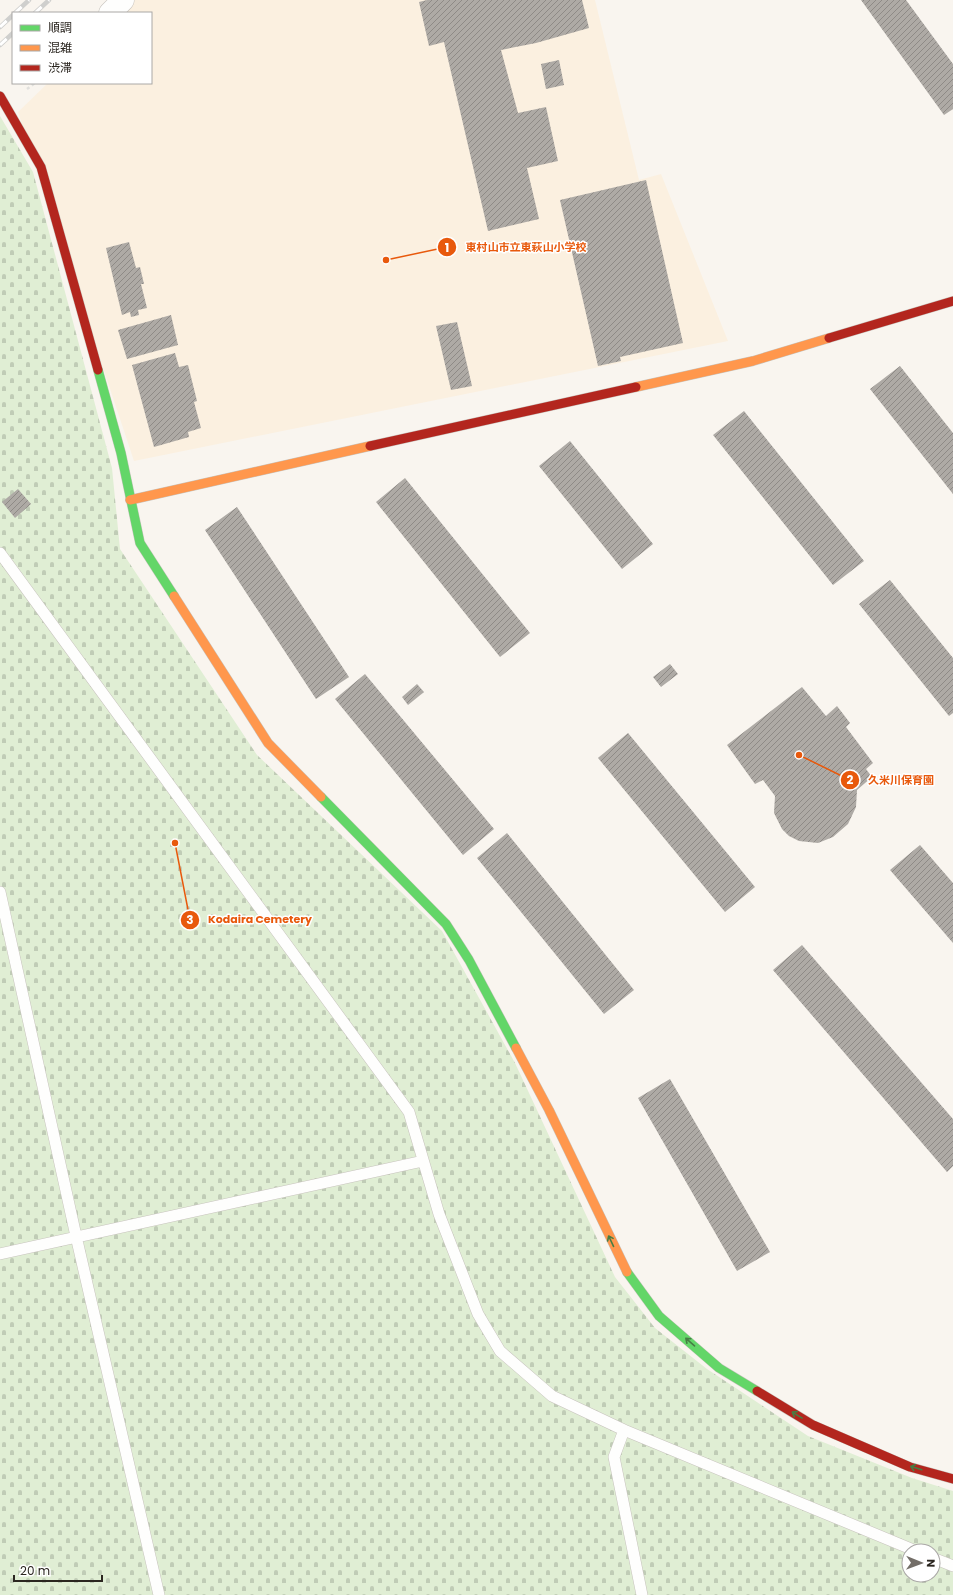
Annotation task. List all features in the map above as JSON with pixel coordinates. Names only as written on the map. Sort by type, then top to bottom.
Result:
[{"type":"street","points":[[111,12],[123,0]]},
{"type":"street","points":[[0,96],[40,168],[121,453],[140,543],[268,743],[446,924],[470,960],[549,1110],[624,1268],[659,1316],[719,1368],[813,1425],[910,1467],[953,1480]]},
{"type":"street","points":[[130,500],[753,361],[953,302]]},
{"type":"lane","points":[[0,553],[409,1112],[439,1214],[476,1307],[500,1351],[552,1396],[624,1430],[901,1545]]},
{"type":"lane","points":[[0,892],[76,1236],[159,1595]]},
{"type":"lane","points":[[0,1254],[423,1160]]},
{"type":"lane","points":[[624,1430],[614,1457],[642,1595]]},
{"type":"lane","points":[[941,1561],[953,1566]]},
{"type":"shaded area","points":[[135,0],[595,0],[639,180],[661,174],[728,341],[134,461],[18,112],[47,84],[152,84],[152,12],[123,12]]},
{"type":"green space","points":[[0,116],[33,172],[112,468],[120,549],[257,755],[442,931],[515,1063],[615,1277],[655,1328],[707,1369],[808,1436],[912,1478],[953,1491],[953,1595],[0,1595]]},
{"type":"building","points":[[427,0],[582,0],[589,28],[536,43],[501,50],[518,113],[546,107],[558,161],[527,168],[539,219],[488,231],[444,42],[429,46],[419,2]]},
{"type":"building","points":[[861,0],[906,0],[953,64],[953,109],[944,115]]},
{"type":"building","points":[[559,60],[564,85],[546,89],[541,64]]},
{"type":"building","points":[[646,180],[683,343],[620,357],[621,361],[598,366],[560,200]]},
{"type":"building","points":[[129,242],[136,268],[140,267],[144,284],[141,284],[147,308],[138,310],[139,315],[131,317],[130,312],[122,315],[106,248]]},
{"type":"building","points":[[171,315],[178,345],[127,359],[118,330]]},
{"type":"building","points":[[457,322],[472,386],[451,390],[436,326]]},
{"type":"building","points":[[175,353],[179,367],[188,365],[197,401],[194,402],[201,428],[188,432],[189,437],[154,447],[132,365]]},
{"type":"building","points":[[900,366],[953,433],[953,494],[870,389]]},
{"type":"building","points":[[744,411],[864,561],[833,585],[713,435]]},
{"type":"building","points":[[570,441],[653,544],[622,569],[539,466]]},
{"type":"building","points":[[405,478],[530,633],[500,657],[376,502]]},
{"type":"building","points":[[18,489],[31,504],[15,518],[2,502]]},
{"type":"building","points":[[237,507],[349,677],[316,699],[205,530]]},
{"type":"building","points":[[890,580],[953,658],[953,713],[949,716],[859,604]]},
{"type":"building","points":[[670,664],[678,674],[661,687],[653,677]]},
{"type":"building","points":[[365,674],[494,829],[463,855],[335,699]]},
{"type":"building","points":[[417,684],[424,692],[408,705],[402,697]]},
{"type":"building","points":[[802,687],[826,716],[837,706],[850,723],[846,727],[873,763],[866,769],[872,777],[857,790],[856,807],[848,824],[833,837],[818,843],[799,841],[789,836],[782,829],[774,813],[775,796],[763,780],[755,784],[727,745]]},
{"type":"building","points":[[628,733],[755,887],[725,912],[598,758]]},
{"type":"building","points":[[507,833],[634,990],[604,1014],[477,858]]},
{"type":"building","points":[[920,845],[953,883],[953,943],[890,870]]},
{"type":"building","points":[[802,945],[953,1119],[953,1166],[947,1172],[773,970]]},
{"type":"building","points":[[670,1079],[770,1252],[737,1271],[638,1098]]},
{"type":"railway","points":[[16,12],[29,0]]},
{"type":"railway","points":[[36,12],[49,0]]},
{"type":"railway","points":[[0,27],[12,16]]},
{"type":"railway","points":[[0,45],[12,34]]},
{"type":"traffic: fast","points":[[98,370],[121,453],[140,543],[174,596]]},
{"type":"traffic: fast","points":[[321,797],[446,924],[469,960],[516,1048]]},
{"type":"traffic: fast","points":[[627,1272],[659,1316],[719,1368],[757,1391]]},
{"type":"traffic: slow","points":[[636,387],[753,361],[829,338]]},
{"type":"traffic: slow","points":[[130,500],[370,446]]},
{"type":"traffic: slow","points":[[174,596],[268,743],[321,797]]},
{"type":"traffic: slow","points":[[516,1048],[549,1110],[627,1272]]},
{"type":"traffic: jam","points":[[0,96],[41,167],[98,370]]},
{"type":"traffic: jam","points":[[829,338],[953,301]]},
{"type":"traffic: jam","points":[[370,446],[636,387]]},
{"type":"traffic: jam","points":[[757,1391],[813,1425],[910,1467],[953,1479]]},
{"type":"place","name":"東村山市立東萩山小学校","points":[[386,260]]},
{"type":"place","name":"久米川保育園","points":[[799,755]]},
{"type":"place","name":"Kodaira Cemetery","points":[[175,843]]}]
